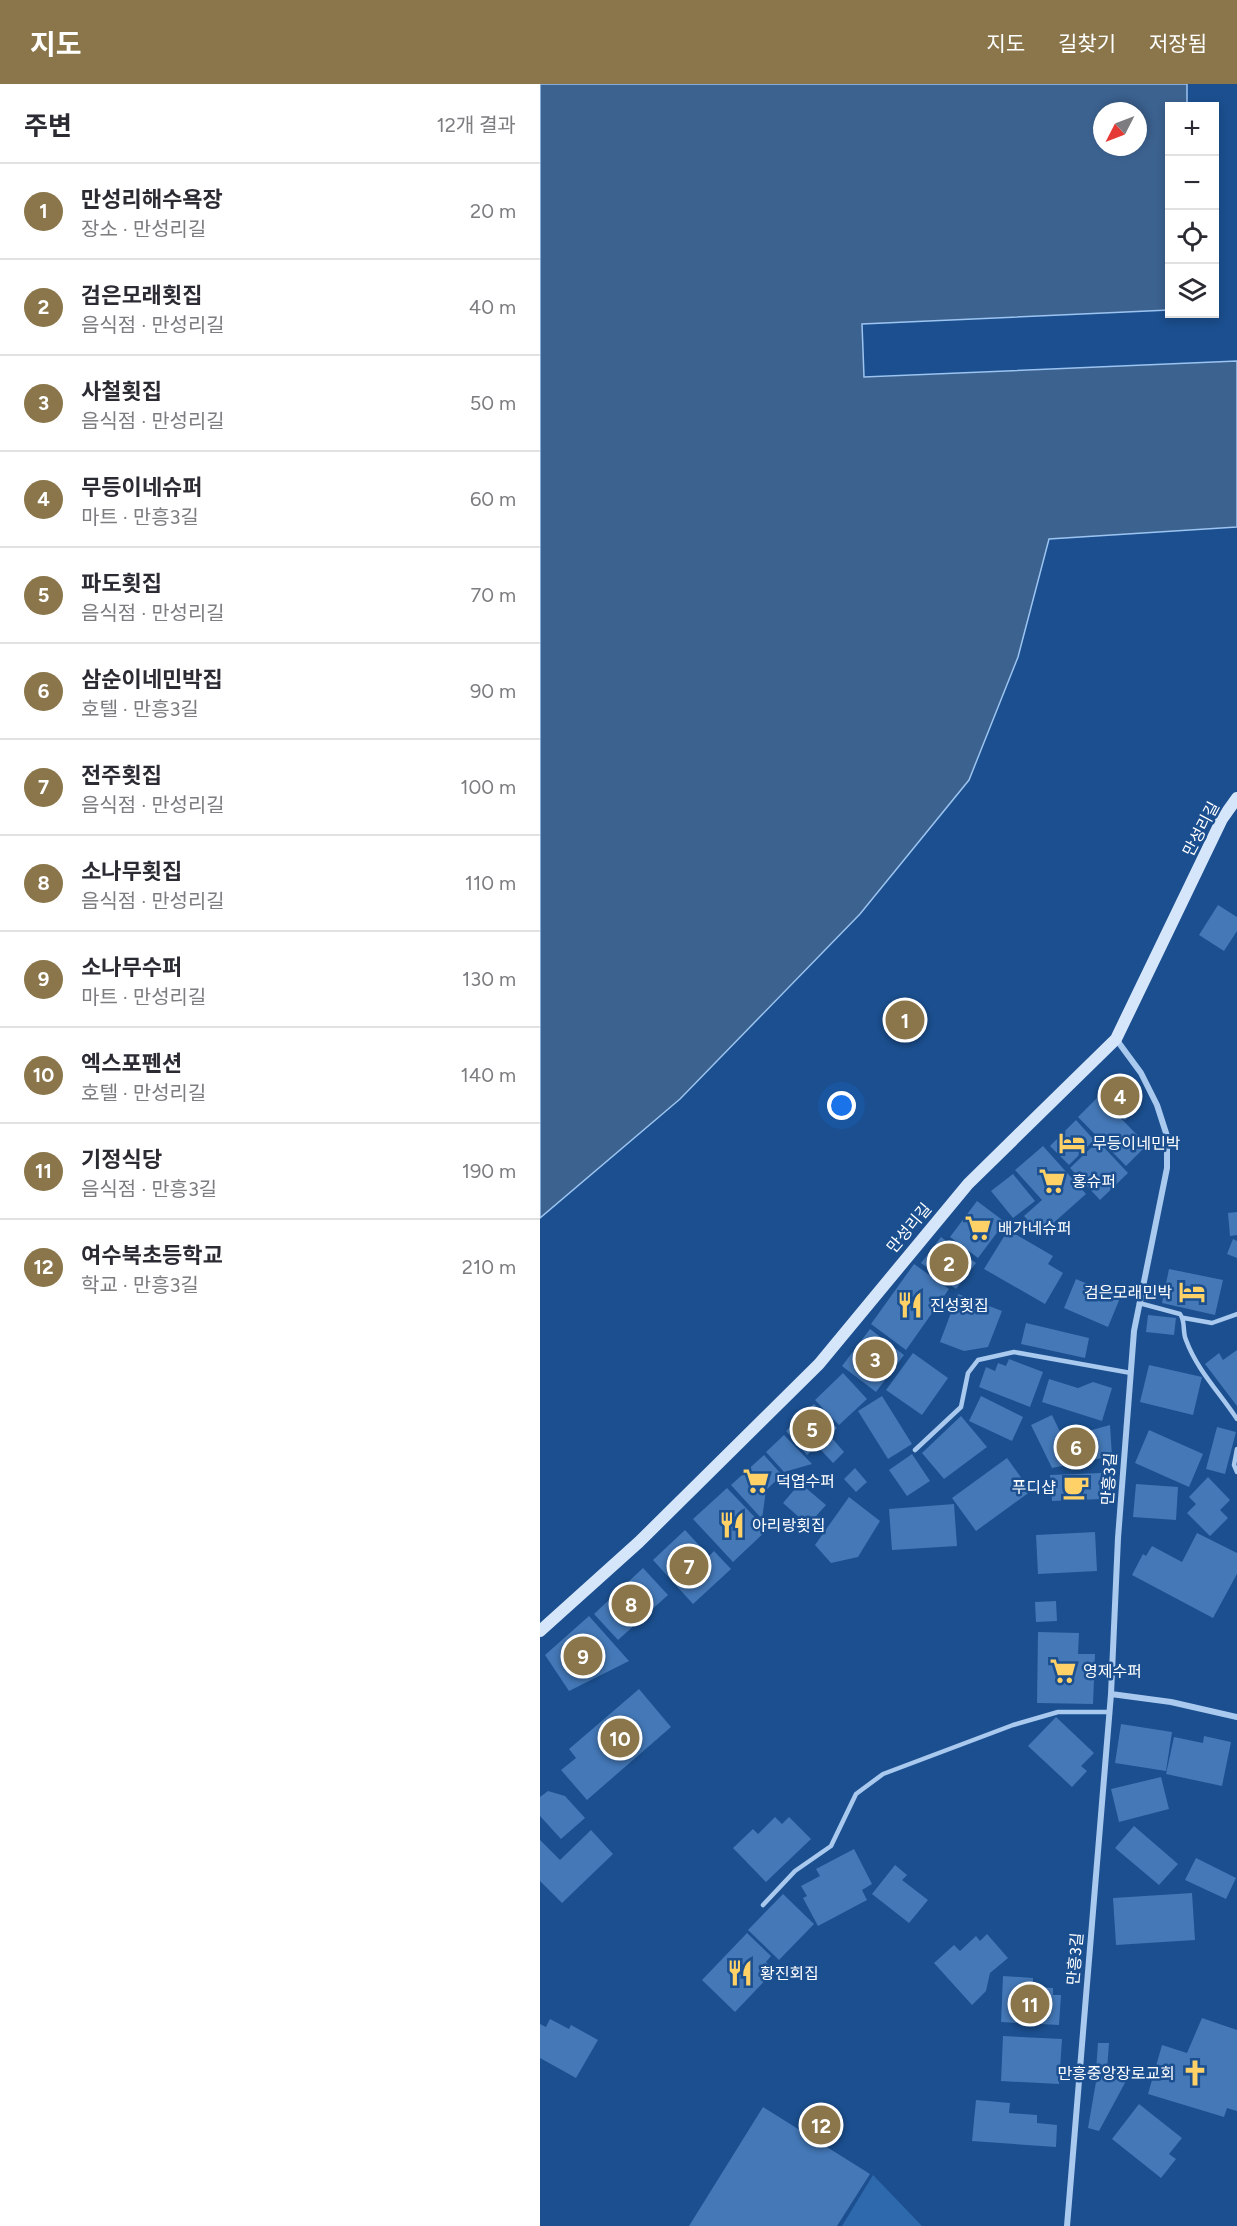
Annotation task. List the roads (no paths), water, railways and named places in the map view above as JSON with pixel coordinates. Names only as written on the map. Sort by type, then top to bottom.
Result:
[{"type":"street","name":"만성리길","points":[[540,1630],[639,1542],[819,1364],[968,1184],[1116,1039],[1222,819],[1237,798]]},
{"type":"street","name":"만흥3길","points":[[1067,2226],[1111,1694],[1118,1538],[1131,1373],[1139,1303],[1167,1168],[1167,1136],[1157,1105],[1141,1073],[1116,1039]]},
{"type":"street","points":[[1111,1694],[1171,1702],[1237,1717]]},
{"type":"lane","points":[[1139,1303],[1180,1314],[1184,1318],[1212,1323],[1237,1314]]},
{"type":"lane","points":[[1184,1318],[1185,1339],[1205,1376],[1237,1419]]},
{"type":"lane","points":[[915,1450],[961,1407],[968,1373],[978,1360],[1014,1352],[1131,1373]]},
{"type":"lane","points":[[1237,1449],[1234,1465],[1237,1472]]},
{"type":"lane","points":[[763,1905],[795,1871],[831,1846],[856,1794],[883,1774],[1013,1725],[1058,1712],[1109,1712]]},
{"type":"place","name":"만성리해수욕장","points":[[905,1020]]},
{"type":"place","name":"무등이네슈퍼","points":[[1120,1096]]},
{"type":"place","name":"무등이네민박","points":[[1072,1143]]},
{"type":"place","name":"홍슈퍼","points":[[1052,1181]]},
{"type":"place","name":"배가네슈퍼","points":[[978,1228]]},
{"type":"place","name":"검은모래횟집","points":[[949,1263]]},
{"type":"place","name":"검은모래민박","points":[[1192,1292]]},
{"type":"place","name":"진성횟집","points":[[910,1305]]},
{"type":"place","name":"사철횟집","points":[[875,1359]]},
{"type":"place","name":"파도횟집","points":[[812,1429]]},
{"type":"place","name":"삼순이네민박집","points":[[1076,1447]]},
{"type":"place","name":"덕엽수퍼","points":[[756,1481]]},
{"type":"place","name":"푸디샵","points":[[1076,1487]]},
{"type":"place","name":"아리랑횟집","points":[[732,1525]]},
{"type":"place","name":"전주횟집","points":[[689,1566]]},
{"type":"place","name":"소나무횟집","points":[[631,1604]]},
{"type":"place","name":"소나무수퍼","points":[[583,1656]]},
{"type":"place","name":"영제수퍼","points":[[1063,1671]]},
{"type":"place","name":"엑스포펜션","points":[[620,1738]]},
{"type":"place","name":"황진회집","points":[[740,1973]]},
{"type":"place","name":"기정식당","points":[[1030,2004]]},
{"type":"place","name":"만흥중앙장로교회","points":[[1195,2073]]},
{"type":"place","name":"여수북초등학교","points":[[821,2125]]}]
